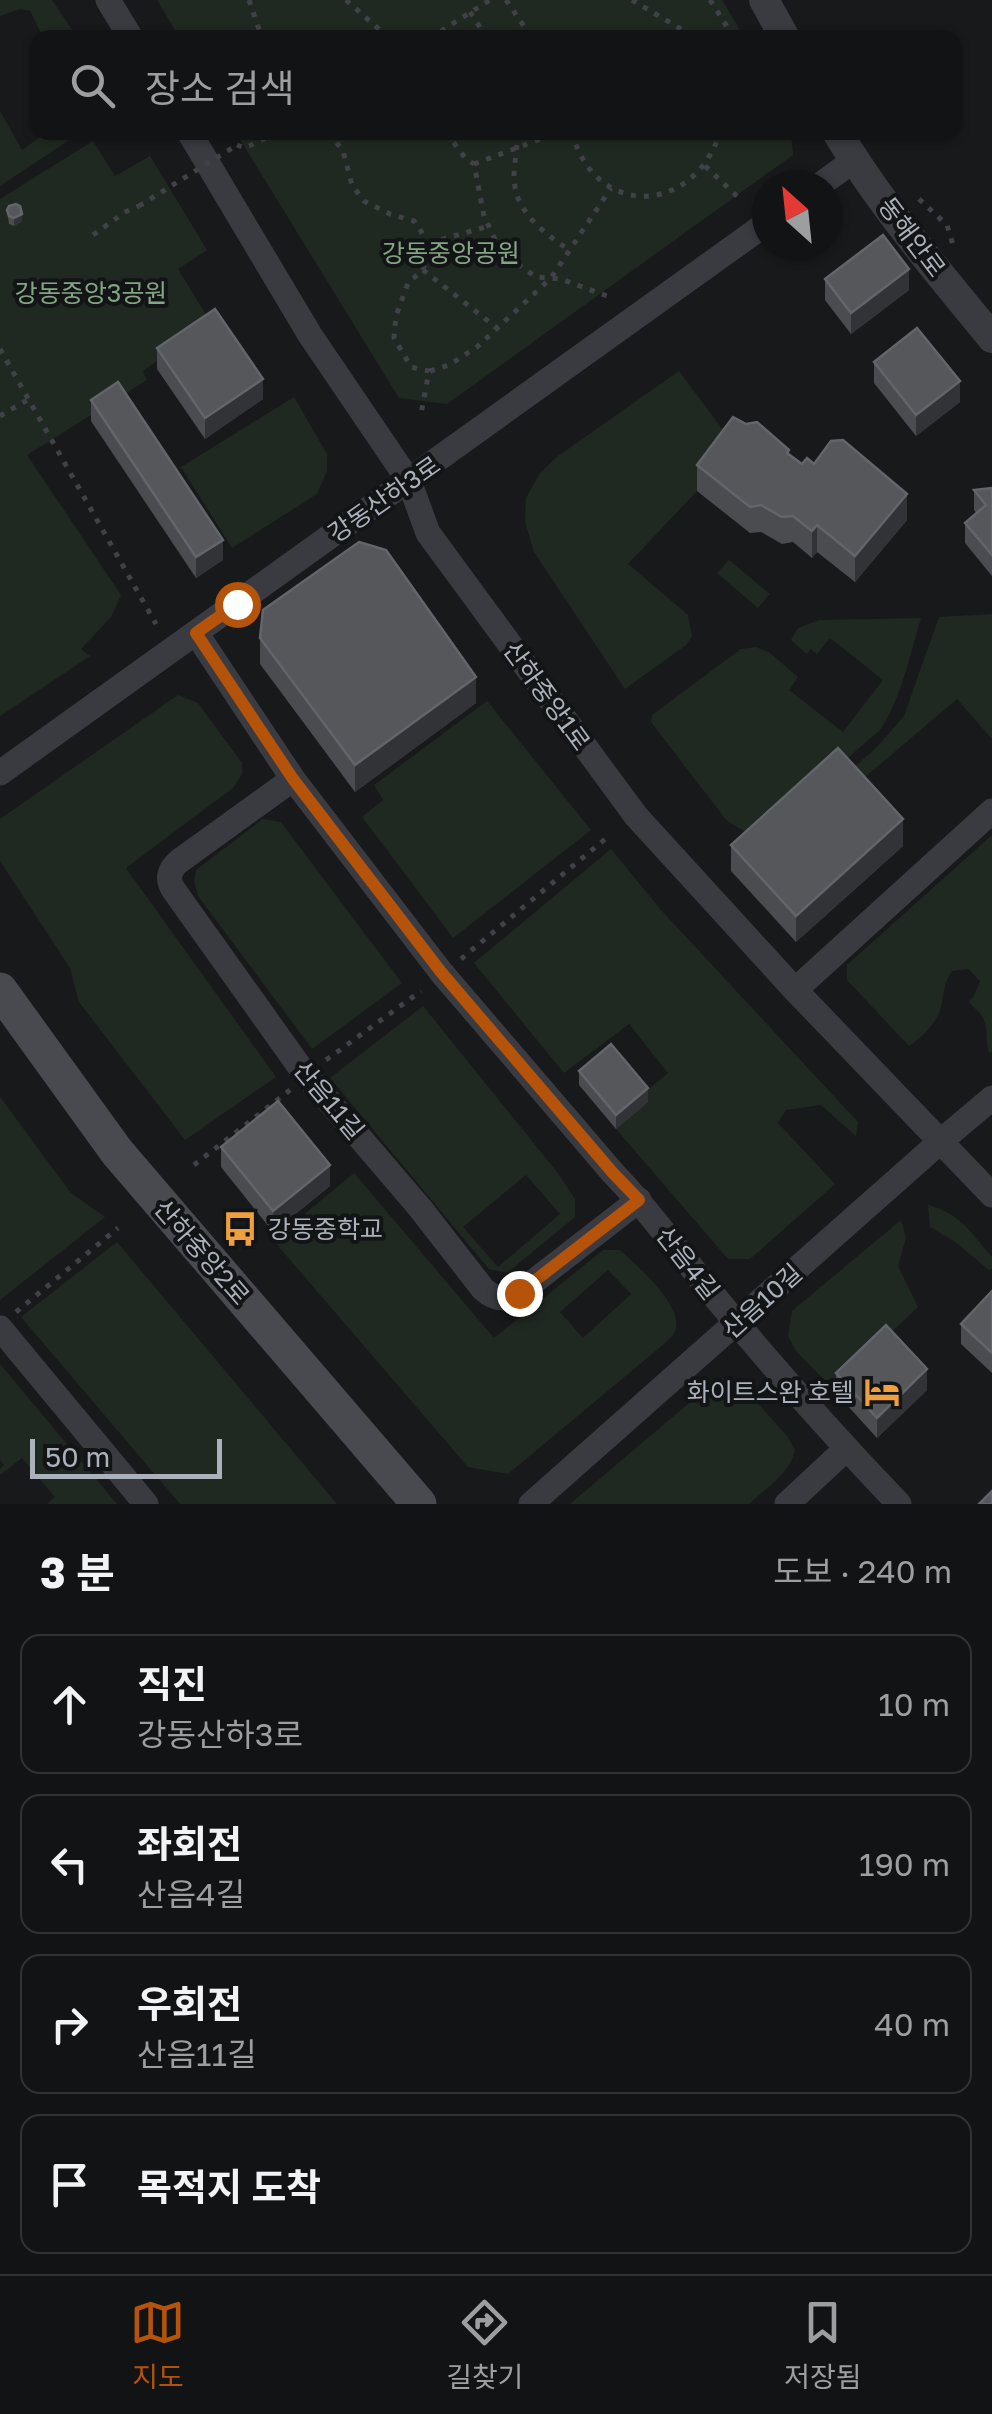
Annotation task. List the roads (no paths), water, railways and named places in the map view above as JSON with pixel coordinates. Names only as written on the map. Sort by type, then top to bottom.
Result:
[{"type":"main road","name":"산하중앙2로","points":[[0,990],[117,1152],[419,1504]]},
{"type":"street","points":[[108,0],[126,30]]},
{"type":"street","points":[[764,0],[781,30]]},
{"type":"street","name":"산하중앙1로","points":[[194,140],[310,335],[409,481],[428,532],[636,816],[795,990],[992,1195]]},
{"type":"street","name":"동해안로","points":[[842,140],[992,338]]},
{"type":"street","points":[[840,170],[854,160]]},
{"type":"street","name":"강동산하3로","points":[[0,773],[752,234]]},
{"type":"street","name":"산음4길","points":[[196,633],[293,779],[441,972],[639,1200],[737,1323],[899,1504]]},
{"type":"street","name":"산음11길","points":[[293,779],[178,862],[169,878],[172,889],[302,1070],[420,1208],[483,1289],[496,1298],[519,1293],[639,1200]]},
{"type":"street","points":[[795,990],[992,811]]},
{"type":"street","name":"산음10길","points":[[531,1504],[992,1098]]},
{"type":"street","points":[[5,1322],[146,1504]]},
{"type":"street","points":[[787,1504],[846,1449]]},
{"type":"place","name":"강동중학교","points":[[240,1229]]},
{"type":"place","name":"화이트스완 호텔","points":[[882,1392]]},
{"type":"park label","name":"강동중앙공원","points":[[451,253]]},
{"type":"park label","name":"강동중앙3공원","points":[[91,293]]}]
